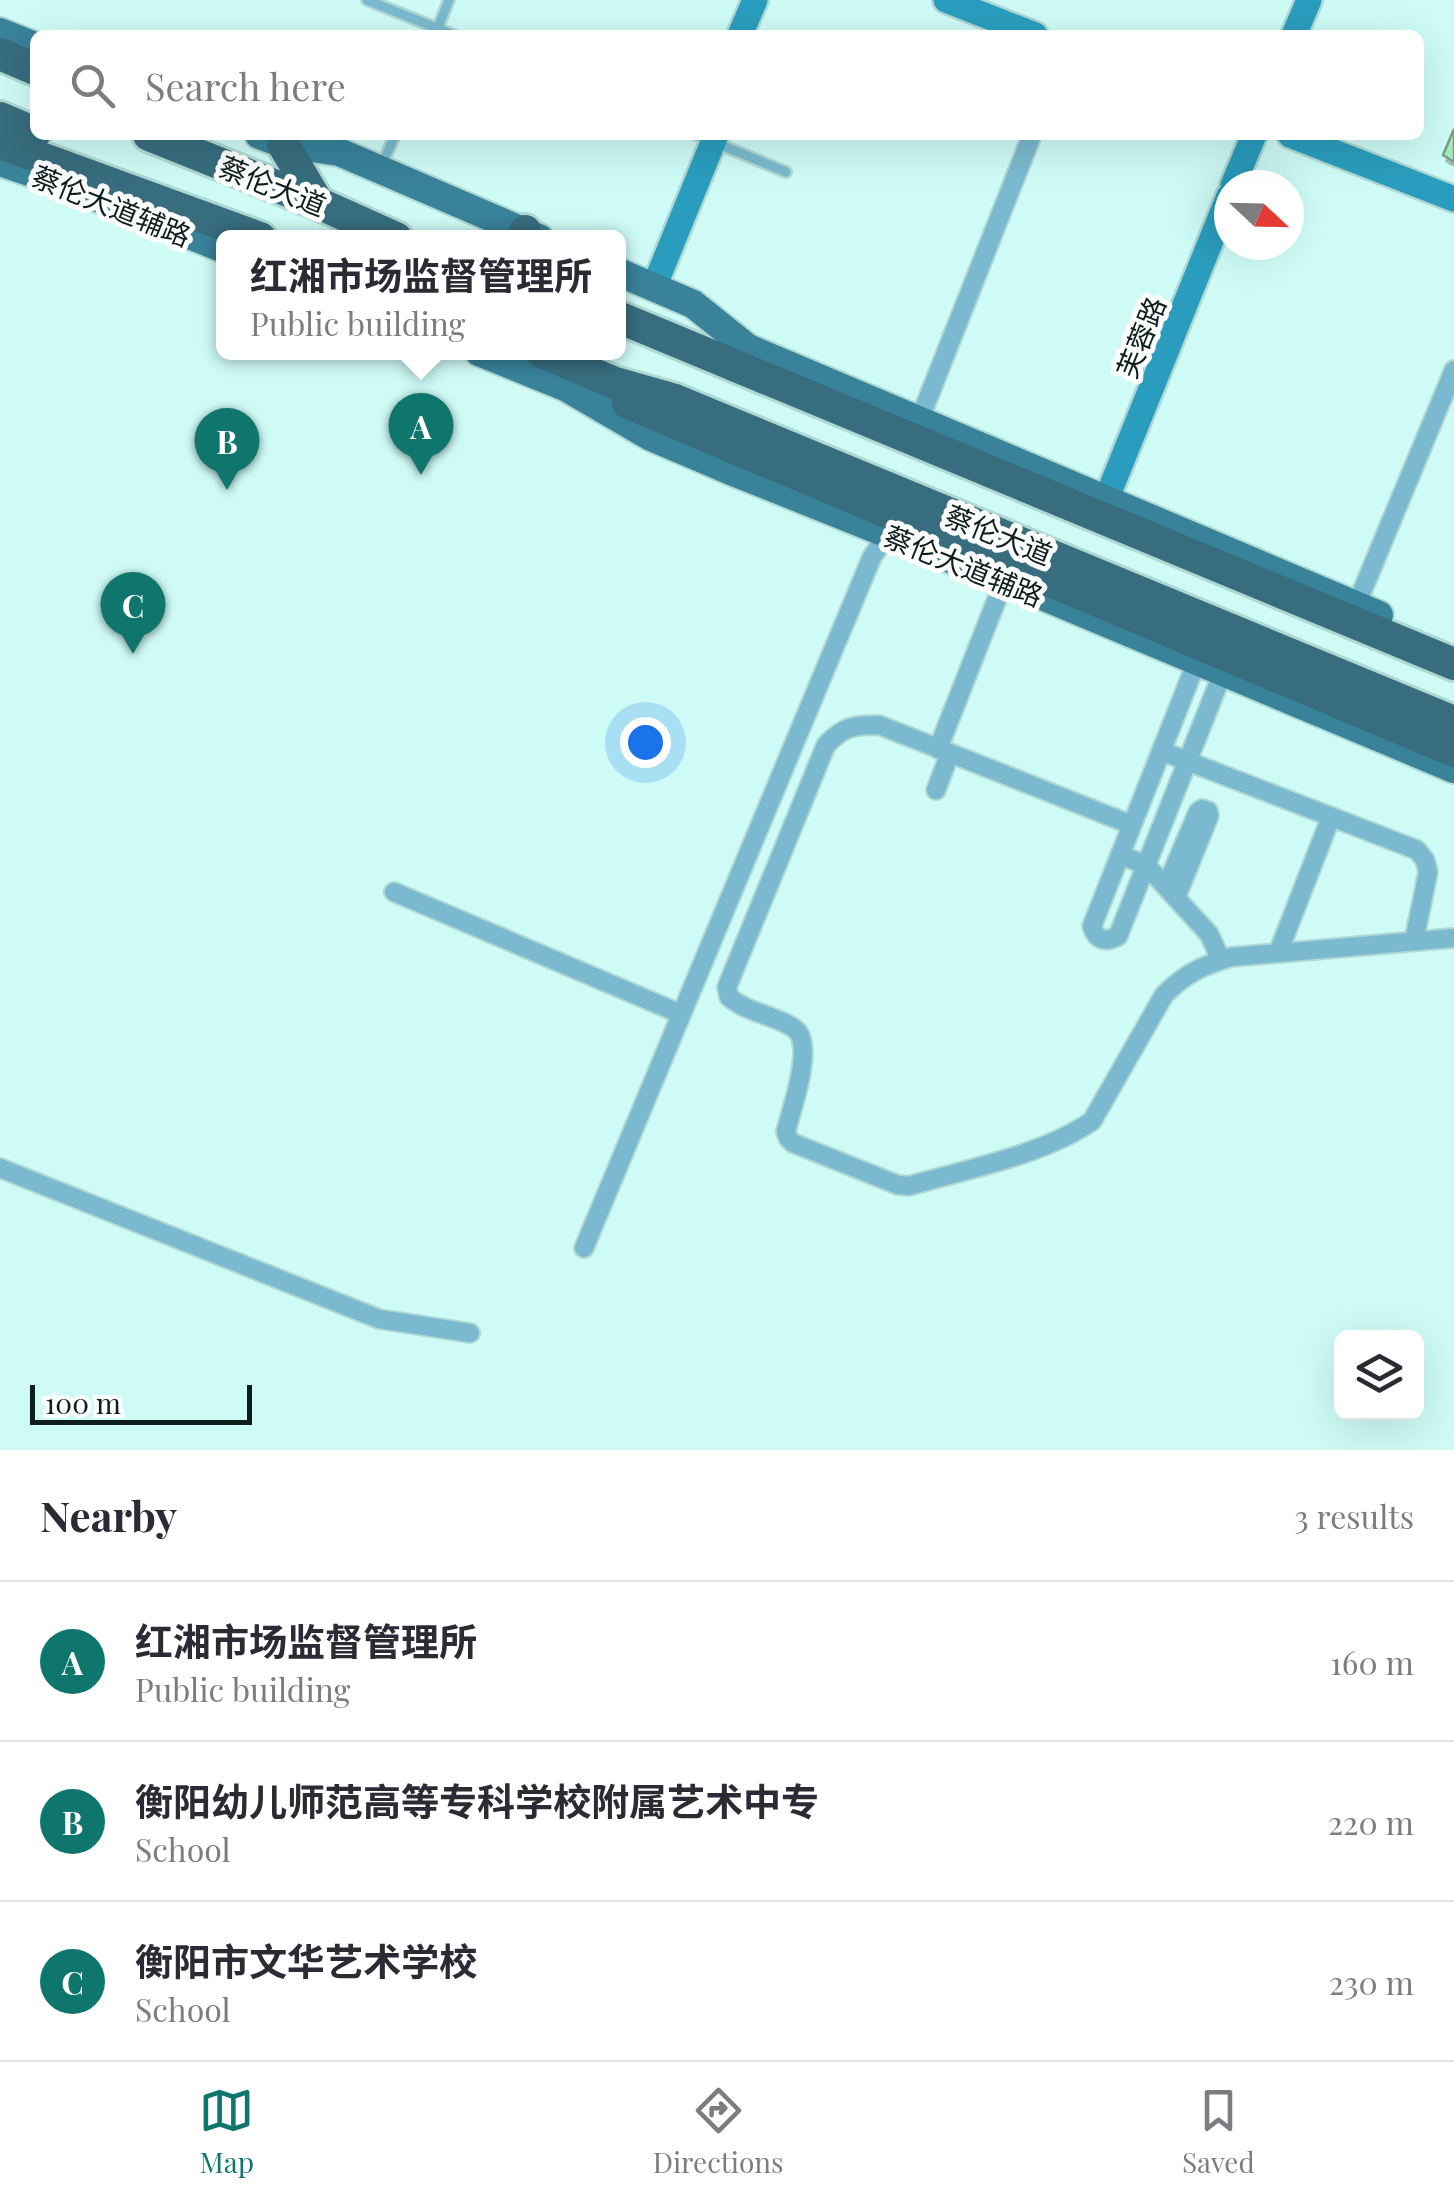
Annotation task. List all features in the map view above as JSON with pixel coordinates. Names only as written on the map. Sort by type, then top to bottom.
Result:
[{"type":"highway","points":[[0,54],[30,67]]},
{"type":"highway","points":[[0,75],[30,87]]},
{"type":"highway","name":"蔡伦大道","points":[[0,118],[30,131]]},
{"type":"highway","name":"蔡伦大道","points":[[52,140],[198,202],[249,230]]},
{"type":"highway","name":"蔡伦大道","points":[[161,140],[378,230]]},
{"type":"highway","points":[[196,140],[318,203]]},
{"type":"highway","points":[[271,140],[318,203]]},
{"type":"highway","points":[[0,143],[242,230]]},
{"type":"highway","points":[[633,285],[628,302],[748,348]]},
{"type":"highway","points":[[626,320],[832,395],[1353,614],[1454,664]]},
{"type":"highway","name":"蔡伦大道","points":[[626,341],[1454,684]]},
{"type":"highway","name":"蔡伦大道","points":[[556,360],[622,394],[675,400],[1454,722]]},
{"type":"highway","points":[[564,387],[622,394],[736,462],[1222,667],[1279,677],[1454,751]]},
{"type":"highway","points":[[622,394],[649,436]]},
{"type":"main road","points":[[0,32],[30,44]]},
{"type":"main road","points":[[271,140],[340,152],[518,230]]},
{"type":"main road","name":"蔡伦大道辅路","points":[[0,162],[216,247]]},
{"type":"main road","points":[[748,348],[832,395]]},
{"type":"main road","points":[[499,360],[564,387],[649,436],[736,462]]},
{"type":"main road","name":"蔡伦大道辅路","points":[[891,525],[1004,581],[1222,667],[1454,769]]},
{"type":"main road","points":[[1353,614],[1454,646]]},
{"type":"street","points":[[742,30],[755,0]]},
{"type":"street","points":[[758,30],[771,0]]},
{"type":"street","points":[[946,0],[1022,30]]},
{"type":"street","points":[[970,0],[1046,30]]},
{"type":"street","points":[[1296,30],[1308,0]]},
{"type":"street","points":[[1309,30],[1321,0]]},
{"type":"street","points":[[633,285],[704,140]]},
{"type":"street","points":[[915,430],[1030,140]]},
{"type":"street","points":[[1240,170],[1252,140]]},
{"type":"street","points":[[1252,170],[1264,140]]},
{"type":"street","points":[[1303,140],[1454,200]]},
{"type":"street","points":[[1327,140],[1454,190]]},
{"type":"street","name":"芙蓉路","points":[[1108,511],[1214,235]]},
{"type":"street","name":"芙蓉路","points":[[1108,511],[1215,260]]},
{"type":"street","points":[[1353,614],[1454,370]]},
{"type":"street","points":[[584,1248],[872,557],[891,525]]},
{"type":"street","points":[[936,790],[944,751],[1004,581]]},
{"type":"street","points":[[1222,667],[1118,936],[1101,940],[1092,926],[1161,751],[1222,667]]},
{"type":"street","points":[[1132,825],[879,725],[855,725],[838,733],[826,745],[728,987],[728,997],[736,1004],[782,1021],[795,1029],[804,1045],[786,1131],[788,1138],[898,1185],[909,1186],[1035,1149],[1092,1121],[1164,996],[1199,967],[1231,957],[1454,938]]},
{"type":"street","points":[[1161,751],[1417,850],[1426,860],[1428,872],[1414,941]]},
{"type":"street","points":[[1278,953],[1331,817]]},
{"type":"street","points":[[1120,855],[1146,865],[1209,934],[1221,960]]},
{"type":"street","points":[[394,892],[681,1014]]},
{"type":"street","points":[[0,1168],[379,1319],[470,1333]]},
{"type":"lane","points":[[367,0],[432,30]]},
{"type":"lane","points":[[437,30],[449,0]]},
{"type":"lane","points":[[380,170],[392,140]]},
{"type":"lane","points":[[712,140],[786,172]]},
{"type":"building","points":[[1454,129],[1454,162],[1443,155]]},
{"type":"place","name":"红湘市场监督管理所","points":[[421,475]]},
{"type":"place","name":"衡阳幼儿师范高等专科学校附属艺术中专","points":[[227,490]]},
{"type":"place","name":"衡阳市文华艺术学校","points":[[133,654]]}]
